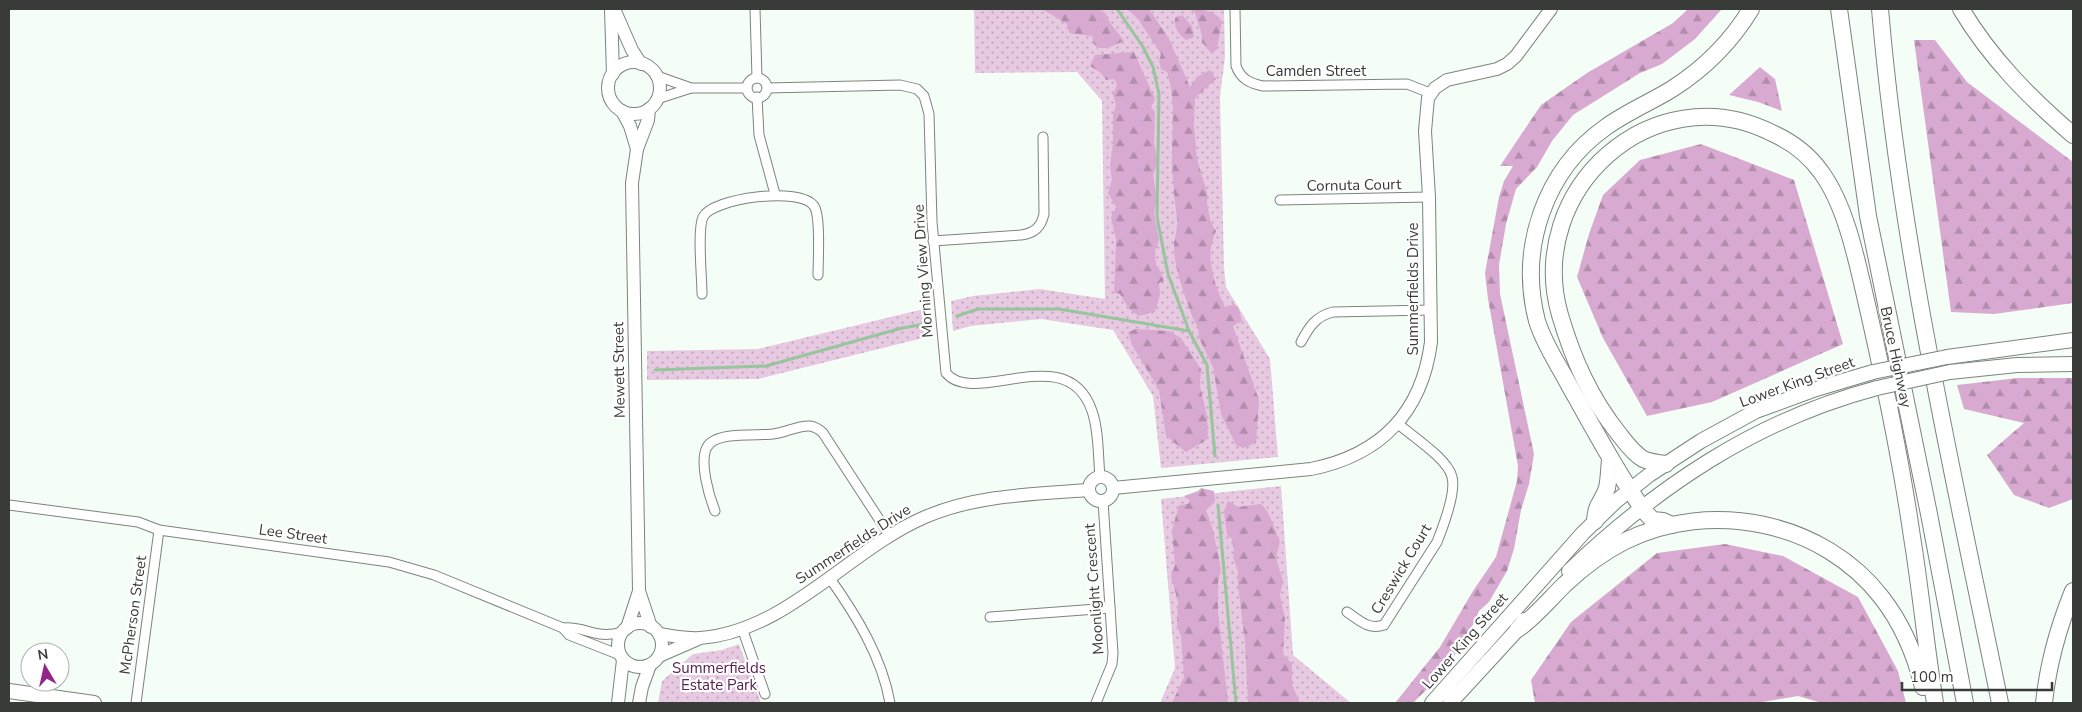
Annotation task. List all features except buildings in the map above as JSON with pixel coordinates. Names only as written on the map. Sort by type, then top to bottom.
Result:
[{"type":"highway","points":[[1672,525],[1663,521],[1653,520],[1642,508],[1610,460],[1546,344],[1538,322],[1532,291],[1531,270],[1534,241],[1540,214],[1559,177],[1579,150],[1607,126],[1670,90],[1699,70],[1729,40],[1751,9]]},
{"type":"highway","name":"Bruce Highway","points":[[1839,9],[1868,216],[1929,514],[1965,703]]},
{"type":"highway","points":[[1880,9],[1895,150],[1926,345],[2000,703]]},
{"type":"highway","points":[[1961,9],[2012,79],[2041,108],[2073,135]]},
{"type":"highway","points":[[1666,464],[1644,459],[1629,446],[1601,409],[1580,373],[1566,336],[1553,285],[1554,254],[1557,236],[1568,206],[1586,176],[1600,161],[1627,140],[1656,126],[1684,119],[1711,118],[1747,122],[1782,138],[1802,152],[1819,169],[1831,186],[1841,211],[1861,280],[1898,451],[1913,541],[1926,647],[1936,703]]},
{"type":"highway","points":[[1595,521],[1596,507],[1603,496],[1608,482],[1610,460]]},
{"type":"highway","points":[[1518,630],[1566,584],[1609,550],[1639,535],[1672,525],[1721,520],[1769,525],[1810,540],[1838,556],[1872,587],[1901,626],[1917,663],[1928,703]]},
{"type":"highway","points":[[2044,703],[2053,646],[2073,591]]},
{"type":"main road","name":"Lower King Street","points":[[1432,703],[1595,521],[1630,490],[1701,440],[1756,411],[1816,389],[1873,372],[1947,357],[2073,340]]},
{"type":"main road","name":"Lower King Street","points":[[1450,703],[1518,630],[1526,617],[1567,573],[1665,489],[1709,459],[1771,426],[1838,400],[1877,388],[1950,372],[2002,366],[2073,364]]},
{"type":"main road","points":[[9,691],[94,703]]},
{"type":"street","points":[[612,9],[641,64]]},
{"type":"street","points":[[612,9],[613,74]]},
{"type":"street","points":[[756,9],[757,78]]},
{"type":"street","name":"Camden Street","points":[[1235,9],[1236,66],[1239,73],[1247,81],[1263,86],[1407,84],[1430,93]]},
{"type":"street","points":[[1430,93],[1447,80],[1497,69],[1506,64],[1516,56],[1551,9]]},
{"type":"street","points":[[653,104],[659,84],[656,76],[647,66],[625,64],[613,74],[609,82],[609,96],[616,107],[622,111],[636,114],[653,104],[691,88]]},
{"type":"street","points":[[656,76],[691,88],[747,88]]},
{"type":"street","points":[[757,78],[763,80],[767,88],[763,95],[757,98],[749,94],[747,88],[751,80],[757,78]]},
{"type":"street","name":"Morning View Drive","points":[[767,88],[900,85],[918,89],[924,96],[929,114],[933,241],[946,373],[951,379],[964,384],[1046,376],[1069,382],[1080,390],[1093,412],[1100,477]]},
{"type":"street","name":"Summerfields Drive","points":[[1113,488],[1329,466],[1364,451],[1397,423],[1417,396],[1426,372],[1431,342],[1429,197],[1425,131],[1427,104],[1430,93]]},
{"type":"street","points":[[757,98],[759,135],[775,194]]},
{"type":"street","name":"Mewett Street","points":[[625,630],[639,591],[632,183],[637,149],[653,104]]},
{"type":"street","name":"Mewett Street","points":[[622,111],[630,126],[637,149]]},
{"type":"street","points":[[933,241],[1021,235],[1037,229],[1042,224],[1044,214],[1043,137]]},
{"type":"street","points":[[702,294],[701,227],[705,214],[711,208],[721,205],[775,194],[799,198],[810,202],[814,207],[818,222],[818,275]]},
{"type":"street","name":"Cornuta Court","points":[[1280,200],[1429,197]]},
{"type":"street","points":[[1301,342],[1310,325],[1325,314],[1333,312],[1431,310]]},
{"type":"street","name":"Creswick Court","points":[[1347,612],[1369,626],[1376,628],[1384,625],[1437,542],[1451,496],[1453,479],[1445,464],[1397,423]]},
{"type":"street","points":[[715,511],[708,495],[705,477],[707,447],[712,442],[727,436],[774,434],[810,426],[818,428],[823,433],[890,536]]},
{"type":"street","points":[[1100,477],[1107,478],[1113,488],[1109,498],[1103,501],[1095,499],[1089,490],[1090,482],[1100,477]]},
{"type":"street","name":"Summerfields Drive","points":[[655,660],[700,638],[742,628],[771,615],[890,536],[924,517],[962,504],[984,500],[1089,490]]},
{"type":"street","name":"Moonlight Crescent","points":[[1096,703],[1112,664],[1114,654],[1103,501]]},
{"type":"street","name":"Lee Street","points":[[9,505],[138,522],[159,530],[389,562],[434,575],[563,628],[569,635],[622,658]]},
{"type":"street","name":"McPherson Street","points":[[136,703],[159,530]]},
{"type":"street","points":[[829,577],[848,603],[863,629],[879,668],[890,703]]},
{"type":"street","name":"Mewett Street","points":[[639,591],[655,631]]},
{"type":"street","points":[[990,617],[1110,608]]},
{"type":"street","points":[[618,703],[622,658],[618,644],[625,630],[641,624],[655,631],[662,645],[642,687],[639,703]]},
{"type":"street","name":"Lee Street","points":[[563,628],[572,627],[608,636],[625,630]]},
{"type":"street","points":[[742,628],[765,694]]},
{"type":"street","name":"Summerfields Drive","points":[[655,631],[700,638]]},
{"type":"street","points":[[622,658],[628,664],[639,667],[655,660]]},
{"type":"green space","points":[[974,9],[1224,9],[1225,57],[1220,97],[1226,287],[1270,359],[1278,457],[1161,468],[1153,396],[1113,330],[1041,319],[971,326],[953,331],[951,301],[973,296],[1040,289],[1105,299],[1102,101],[1077,72],[975,73]]},
{"type":"green space","points":[[1042,9],[1099,9],[1106,14],[1124,41],[1108,48],[1098,48],[1094,44],[1092,36],[1069,33],[1067,24]]},
{"type":"green space","points":[[1127,9],[1149,9],[1169,39],[1190,87],[1197,77],[1210,70],[1216,79],[1195,98],[1194,125],[1197,159],[1207,192],[1207,204],[1211,223],[1216,231],[1212,240],[1211,250],[1214,279],[1225,307],[1234,304],[1239,309],[1242,321],[1233,326],[1259,400],[1256,443],[1243,448],[1236,445],[1221,414],[1213,367],[1199,338],[1198,327],[1194,321],[1177,269],[1174,251],[1177,221],[1172,168],[1173,103],[1170,83],[1167,72],[1161,69],[1159,61],[1161,54],[1138,19]]},
{"type":"green space","points":[[1189,9],[1208,11],[1215,14],[1222,21],[1217,49],[1212,54],[1202,42],[1202,34],[1195,12]]},
{"type":"green space","points":[[1688,9],[1722,9],[1695,39],[1662,64],[1640,73],[1573,115],[1552,141],[1537,167],[1516,189],[1506,224],[1499,265],[1500,294],[1534,454],[1514,549],[1507,571],[1489,602],[1479,611],[1467,638],[1436,680],[1413,703],[1395,703],[1440,647],[1473,591],[1496,557],[1517,481],[1518,466],[1485,273],[1499,197],[1504,181],[1513,166],[1500,166],[1541,105],[1587,73],[1673,23]]},
{"type":"green space","points":[[1182,15],[1192,26],[1194,37],[1186,40],[1179,33],[1175,25],[1175,18]]},
{"type":"green space","points":[[1914,40],[1935,40],[1967,82],[2073,162],[2073,303],[1994,314],[1951,312]]},
{"type":"green space","points":[[1134,52],[1155,99],[1151,107],[1155,112],[1154,142],[1158,162],[1153,175],[1157,200],[1154,213],[1159,241],[1155,250],[1156,265],[1164,281],[1159,283],[1160,295],[1155,312],[1139,316],[1129,309],[1120,294],[1114,293],[1116,240],[1111,217],[1116,207],[1108,193],[1112,180],[1110,165],[1113,144],[1113,115],[1116,105],[1113,95],[1117,84],[1114,79],[1106,80],[1101,73],[1090,66],[1095,55]]},
{"type":"green space","points":[[1760,67],[1775,79],[1782,111],[1758,102],[1729,95]]},
{"type":"green space","points":[[1701,144],[1794,180],[1843,344],[1712,402],[1647,416],[1603,338],[1577,277],[1589,234],[1603,195],[1640,160]]},
{"type":"green space","points":[[928,308],[931,335],[923,338],[758,379],[647,380],[647,351],[758,349]]},
{"type":"green space","points":[[1136,329],[1169,331],[1181,338],[1201,369],[1200,386],[1207,416],[1208,439],[1186,452],[1166,436],[1159,390],[1132,345],[1128,332]]},
{"type":"green space","points":[[2018,378],[2073,378],[2073,499],[2049,508],[2014,495],[1987,455],[2024,423],[1964,409],[1957,385]]},
{"type":"green space","points":[[1281,486],[1293,655],[1351,703],[1160,703],[1175,668],[1161,499]]},
{"type":"green space","points":[[1201,488],[1214,491],[1215,502],[1206,510],[1213,530],[1221,569],[1218,583],[1218,612],[1228,703],[1172,703],[1184,677],[1181,636],[1177,627],[1178,602],[1171,576],[1175,565],[1172,530],[1179,505],[1188,504],[1190,501],[1184,496]]},
{"type":"green space","points":[[1228,501],[1238,507],[1261,504],[1270,517],[1280,541],[1276,558],[1283,581],[1280,595],[1285,619],[1283,654],[1292,664],[1292,684],[1300,703],[1248,703],[1245,642],[1238,572],[1233,557],[1232,539],[1227,535],[1224,511]]},
{"type":"green space","points":[[1725,544],[1783,556],[1858,597],[1898,671],[1906,703],[1822,703],[1798,696],[1757,703],[1535,703],[1531,680],[1571,622],[1657,553]]},
{"type":"green space","name":"Summerfields Estate Park","points":[[739,644],[761,703],[658,703],[662,681],[693,654],[722,650]]},
{"type":"waterway","points":[[1117,9],[1143,47],[1153,67],[1159,94],[1157,217],[1168,274],[1189,331],[1207,365],[1215,456]]},
{"type":"waterway","points":[[957,316],[978,309],[1059,309],[1189,331]]},
{"type":"waterway","points":[[655,370],[766,366],[902,328],[925,324]]},
{"type":"waterway","points":[[1218,505],[1236,703]]}]
